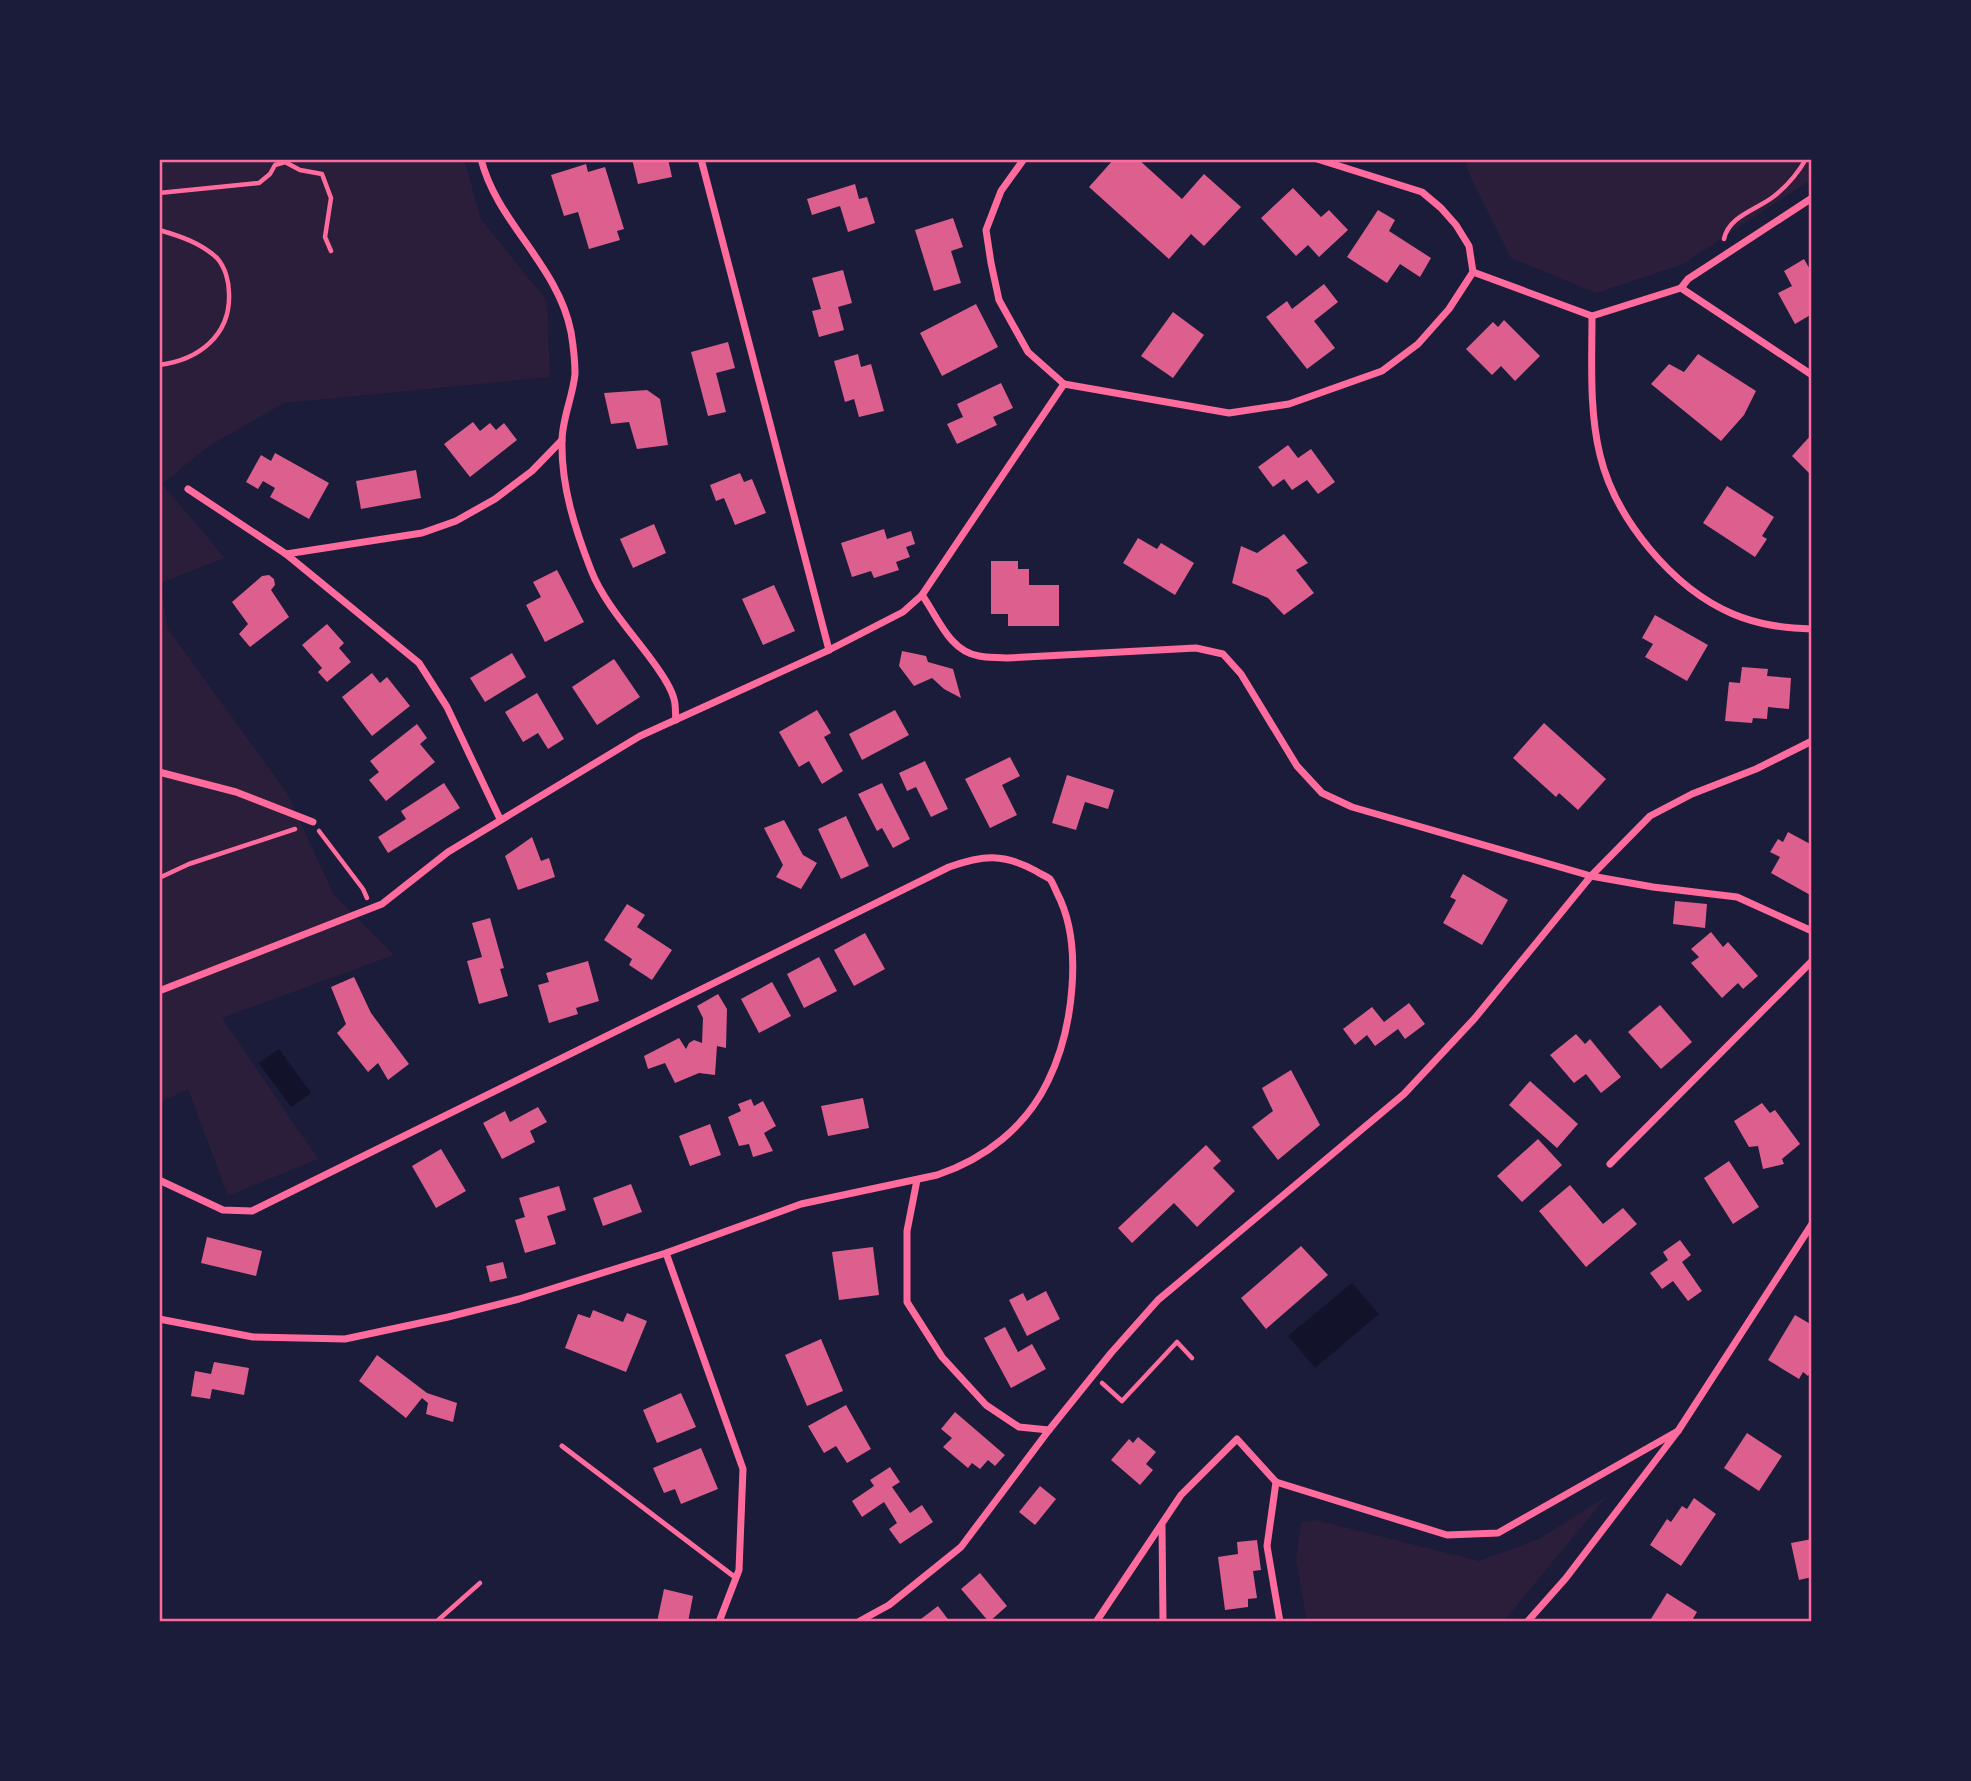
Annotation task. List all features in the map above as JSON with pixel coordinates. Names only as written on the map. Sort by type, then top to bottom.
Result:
[{"type":"street","points":[[481,159],[486,180],[548,274],[565,309],[571,332],[575,373],[562,440],[571,517],[592,574],[666,681],[674,698],[676,720]]},
{"type":"street","points":[[701,159],[830,650]]},
{"type":"street","points":[[1024,159],[1001,191],[986,230],[999,300],[1028,352],[1064,384],[1229,413],[1289,404],[1382,372],[1418,344],[1449,309],[1473,272],[1469,246],[1456,225],[1422,192],[1317,159]]},
{"type":"street","points":[[1473,272],[1592,316],[1681,288],[1688,279],[1812,198]]},
{"type":"street","points":[[1681,288],[1812,374]]},
{"type":"street","points":[[1592,316],[1595,426],[1600,455],[1609,483],[1639,536],[1686,584],[1732,614],[1770,626],[1812,629]]},
{"type":"street","points":[[159,991],[382,904],[448,852],[640,736],[830,650],[904,612],[922,595],[1064,384]]},
{"type":"street","points":[[286,554],[422,533],[456,521],[495,499],[532,471],[562,440]]},
{"type":"street","points":[[188,489],[286,554],[419,663],[447,707],[500,819]]},
{"type":"street","points":[[922,595],[951,640],[977,656],[1007,658],[1196,648],[1223,654],[1241,674],[1297,766],[1322,793],[1352,807],[1591,876],[1737,897],[1812,931]]},
{"type":"street","points":[[858,1622],[889,1605],[961,1546],[1093,1375],[1158,1300],[1404,1094],[1475,1018],[1591,876],[1650,816],[1692,793],[1756,769],[1812,741]]},
{"type":"street","points":[[159,772],[236,792],[313,822]]},
{"type":"street","points":[[159,1180],[223,1210],[252,1211],[949,867],[975,858],[999,857],[1021,863],[1050,879],[1065,908],[1071,940],[1072,984],[1065,1035],[1048,1082],[1024,1118],[989,1152],[955,1169],[917,1180],[801,1204],[666,1253],[519,1299],[345,1339],[253,1337],[159,1319]]},
{"type":"street","points":[[1610,1164],[1812,961]]},
{"type":"street","points":[[917,1180],[907,1231],[907,1302],[942,1357],[986,1405],[1019,1427],[1049,1430]]},
{"type":"street","points":[[1527,1622],[1566,1578],[1678,1431],[1812,1224]]},
{"type":"street","points":[[666,1253],[743,1469],[739,1570],[719,1622]]},
{"type":"street","points":[[1096,1622],[1181,1495],[1237,1438],[1276,1482],[1447,1535],[1498,1533],[1678,1431]]},
{"type":"street","points":[[1276,1482],[1268,1546],[1280,1622]]},
{"type":"street","points":[[1162,1525],[1163,1622]]},
{"type":"lane","points":[[562,1446],[736,1578]]},
{"type":"path","points":[[1718,260],[1726,230],[1742,216],[1774,197],[1799,171],[1806,159]]},
{"type":"path","points":[[159,193],[259,183],[270,174],[275,165],[285,162],[300,170],[322,174],[331,198],[324,237],[331,251]]},
{"type":"path","points":[[159,230],[189,239],[218,259],[229,280],[230,300],[227,319],[216,338],[199,354],[159,365]]},
{"type":"path","points":[[159,878],[189,864],[313,822],[363,889],[371,908]]},
{"type":"path","points":[[1093,1375],[1122,1401],[1177,1342],[1192,1358]]},
{"type":"path","points":[[436,1622],[480,1583]]},
{"type":"shaded area","points":[[159,159],[464,159],[481,219],[547,301],[550,377],[284,403],[209,446],[162,484],[225,558],[160,583],[168,629],[287,793],[334,895],[394,955],[222,1018],[318,1159],[228,1196],[188,1089],[159,1103]]},
{"type":"shaded area","points":[[1465,159],[1812,159],[1812,179],[1683,264],[1596,293],[1511,258],[1470,176]]},
{"type":"shaded area","points":[[279,1049],[311,1093],[291,1107],[259,1063]]},
{"type":"shaded area","points":[[1352,1283],[1379,1314],[1315,1368],[1288,1336]]},
{"type":"shaded area","points":[[1607,1496],[1503,1622],[1307,1622],[1296,1561],[1301,1522],[1316,1520],[1479,1561],[1539,1539]]},
{"type":"building","points":[[632,159],[668,159],[672,177],[638,184]]},
{"type":"building","points":[[1114,159],[1138,159],[1182,199],[1204,174],[1241,207],[1204,246],[1191,234],[1169,259],[1089,187]]},
{"type":"building","points":[[586,164],[588,172],[605,167],[624,229],[617,231],[620,240],[589,249],[578,212],[564,216],[551,175]]},
{"type":"building","points":[[855,184],[859,199],[867,197],[875,223],[848,232],[840,206],[812,215],[807,199]]},
{"type":"building","points":[[1293,188],[1321,217],[1329,210],[1348,230],[1319,257],[1308,245],[1296,256],[1261,218]]},
{"type":"building","points":[[1378,210],[1395,220],[1389,231],[1431,258],[1420,277],[1400,264],[1387,283],[1347,257]]},
{"type":"building","points":[[953,218],[963,247],[951,251],[961,283],[934,291],[915,230]]},
{"type":"building","points":[[1804,259],[1812,273],[1812,314],[1795,324],[1778,293],[1792,286],[1784,271]]},
{"type":"building","points":[[843,270],[852,303],[838,307],[844,330],[819,337],[812,311],[821,309],[812,278]]},
{"type":"building","points":[[1324,284],[1338,302],[1314,321],[1335,348],[1307,369],[1266,317],[1287,301],[1292,309]]},
{"type":"building","points":[[976,304],[998,347],[942,376],[920,333]]},
{"type":"building","points":[[1173,312],[1204,335],[1173,378],[1141,356]]},
{"type":"building","points":[[1504,320],[1540,356],[1515,381],[1501,366],[1492,375],[1466,349],[1493,322],[1498,327]]},
{"type":"building","points":[[728,342],[735,368],[716,373],[726,412],[708,416],[691,352]]},
{"type":"building","points":[[858,354],[861,367],[871,364],[884,411],[859,417],[854,399],[845,402],[834,361]]},
{"type":"building","points":[[1698,354],[1756,391],[1744,415],[1721,441],[1651,384],[1669,364],[1684,372]]},
{"type":"building","points":[[1001,383],[1013,408],[993,417],[997,425],[957,444],[947,424],[963,417],[957,404]]},
{"type":"building","points":[[647,390],[660,399],[668,445],[637,449],[629,422],[611,424],[604,393]]},
{"type":"building","points":[[473,422],[480,431],[490,423],[496,430],[504,423],[517,440],[470,477],[444,444]]},
{"type":"building","points":[[1812,434],[1812,476],[1792,456]]},
{"type":"building","points":[[1288,445],[1298,458],[1311,449],[1335,482],[1318,494],[1307,480],[1292,490],[1284,479],[1273,487],[1258,467]]},
{"type":"building","points":[[275,453],[329,483],[309,519],[270,497],[275,488],[263,481],[258,489],[246,482],[261,455],[271,461]]},
{"type":"building","points":[[416,470],[421,498],[361,509],[356,481]]},
{"type":"building","points":[[740,473],[744,482],[752,479],[766,513],[735,525],[724,498],[716,501],[710,485]]},
{"type":"building","points":[[1727,486],[1774,517],[1762,536],[1767,539],[1755,557],[1703,523]]},
{"type":"building","points":[[654,524],[666,553],[633,568],[620,539]]},
{"type":"building","points":[[884,529],[887,539],[911,531],[915,544],[906,547],[910,557],[896,562],[899,570],[874,578],[871,571],[852,577],[841,543]]},
{"type":"building","points":[[1284,534],[1308,563],[1296,570],[1314,593],[1284,615],[1268,598],[1232,583],[1241,546],[1257,553]]},
{"type":"building","points":[[1138,538],[1157,549],[1161,543],[1194,563],[1175,595],[1123,563]]},
{"type":"building","points":[[991,561],[1018,561],[1018,569],[1029,569],[1029,585],[1059,585],[1059,626],[1008,626],[1008,614],[991,614]]},
{"type":"building","points":[[557,570],[584,622],[545,642],[526,605],[541,597],[533,582]]},
{"type":"building","points":[[269,575],[274,579],[275,585],[271,590],[289,617],[250,647],[239,634],[248,624],[232,602],[262,576]]},
{"type":"building","points":[[774,585],[795,631],[763,645],[742,599]]},
{"type":"building","points":[[1655,615],[1708,645],[1687,681],[1645,657],[1653,644],[1642,638]]},
{"type":"building","points":[[327,624],[344,643],[339,648],[351,662],[327,682],[318,672],[322,668],[302,645]]},
{"type":"building","points":[[902,651],[926,656],[928,662],[953,669],[961,698],[944,689],[932,678],[914,686],[899,666]]},
{"type":"building","points":[[512,653],[526,677],[485,702],[470,678]]},
{"type":"building","points":[[614,659],[640,697],[597,725],[572,687]]},
{"type":"building","points":[[1742,667],[1768,669],[1767,676],[1791,678],[1789,709],[1768,707],[1767,719],[1753,718],[1752,723],[1725,721],[1729,682],[1740,683]]},
{"type":"building","points":[[372,673],[380,683],[387,677],[410,706],[372,736],[342,697]]},
{"type":"building","points":[[537,693],[564,739],[548,749],[538,733],[523,742],[505,712]]},
{"type":"building","points":[[817,710],[831,733],[824,737],[843,771],[822,784],[809,761],[799,767],[779,732]]},
{"type":"building","points":[[895,710],[909,735],[862,760],[849,734]]},
{"type":"building","points":[[1544,723],[1606,779],[1578,810],[1559,793],[1556,797],[1513,758]]},
{"type":"building","points":[[417,724],[427,738],[420,744],[435,762],[386,801],[369,780],[379,772],[370,761]]},
{"type":"building","points":[[1010,757],[1020,776],[1002,785],[1017,815],[990,828],[965,779]]},
{"type":"building","points":[[925,761],[948,809],[931,817],[916,787],[907,791],[899,773]]},
{"type":"building","points":[[1067,775],[1114,790],[1108,809],[1085,802],[1076,830],[1052,823]]},
{"type":"building","points":[[444,783],[460,808],[388,853],[378,837],[406,819],[401,811]]},
{"type":"building","points":[[882,783],[910,839],[893,848],[882,828],[877,831],[858,794]]},
{"type":"building","points":[[846,816],[869,866],[841,879],[818,829]]},
{"type":"building","points":[[784,820],[803,855],[817,863],[801,889],[776,877],[783,865],[764,828]]},
{"type":"building","points":[[1788,832],[1812,845],[1812,896],[1771,873],[1780,857],[1770,852],[1778,839],[1783,842]]},
{"type":"building","points":[[532,837],[541,861],[549,858],[555,877],[518,890],[505,856]]},
{"type":"building","points":[[1463,874],[1508,900],[1482,945],[1443,923],[1456,900],[1450,897]]},
{"type":"building","points":[[1675,901],[1707,904],[1705,928],[1673,924]]},
{"type":"building","points":[[627,904],[645,915],[637,927],[672,950],[652,980],[629,965],[632,959],[604,940]]},
{"type":"building","points":[[490,918],[504,968],[500,969],[508,996],[479,1004],[467,961],[482,957],[472,923]]},
{"type":"building","points":[[1711,932],[1723,947],[1728,942],[1758,976],[1743,989],[1738,983],[1722,998],[1691,963],[1699,957],[1691,949]]},
{"type":"building","points":[[865,933],[885,969],[854,986],[834,950]]},
{"type":"building","points":[[819,957],[837,991],[804,1008],[787,974]]},
{"type":"building","points":[[588,961],[599,1001],[576,1008],[578,1014],[549,1023],[538,985],[549,982],[546,973]]},
{"type":"building","points":[[354,977],[371,1013],[409,1064],[388,1080],[378,1063],[368,1072],[337,1033],[346,1024],[331,987]]},
{"type":"building","points":[[772,982],[791,1016],[759,1033],[741,999]]},
{"type":"building","points":[[718,994],[727,1009],[726,1048],[717,1046],[715,1075],[699,1073],[675,1083],[665,1063],[648,1069],[644,1056],[679,1038],[686,1049],[694,1040],[702,1043],[703,1018],[697,1006]]},
{"type":"building","points":[[1409,1003],[1425,1024],[1405,1039],[1398,1029],[1375,1046],[1367,1035],[1355,1045],[1343,1029],[1372,1007],[1384,1022]]},
{"type":"building","points":[[1660,1005],[1692,1042],[1661,1069],[1628,1032]]},
{"type":"building","points":[[1576,1034],[1585,1044],[1590,1039],[1621,1077],[1601,1093],[1586,1074],[1574,1083],[1550,1055]]},
{"type":"building","points":[[1291,1070],[1320,1125],[1278,1160],[1252,1127],[1273,1111],[1262,1088]]},
{"type":"building","points":[[1530,1081],[1578,1124],[1557,1148],[1509,1105]]},
{"type":"building","points":[[863,1098],[869,1128],[828,1136],[821,1106]]},
{"type":"building","points":[[751,1099],[754,1106],[763,1101],[776,1126],[764,1133],[773,1151],[753,1157],[749,1144],[739,1146],[728,1117],[741,1111],[738,1104]]},
{"type":"building","points":[[1762,1103],[1770,1113],[1775,1110],[1800,1144],[1782,1159],[1784,1164],[1763,1169],[1758,1146],[1749,1147],[1734,1121]]},
{"type":"building","points":[[538,1107],[547,1122],[530,1131],[535,1142],[502,1159],[483,1123],[505,1111],[510,1122]]},
{"type":"building","points":[[710,1124],[721,1155],[690,1166],[679,1136]]},
{"type":"building","points":[[1538,1139],[1562,1165],[1522,1202],[1497,1176]]},
{"type":"building","points":[[1206,1145],[1221,1161],[1213,1168],[1235,1191],[1197,1227],[1174,1203],[1132,1243],[1118,1228]]},
{"type":"building","points":[[441,1149],[466,1191],[436,1208],[412,1166]]},
{"type":"building","points":[[1729,1161],[1759,1207],[1733,1224],[1704,1178]]},
{"type":"building","points":[[631,1184],[642,1212],[603,1226],[593,1198]]},
{"type":"building","points":[[1570,1185],[1603,1224],[1623,1208],[1637,1224],[1586,1267],[1539,1211]]},
{"type":"building","points":[[559,1186],[566,1210],[547,1216],[556,1244],[525,1253],[515,1220],[525,1217],[519,1198]]},
{"type":"building","points":[[207,1237],[262,1251],[256,1276],[201,1263]]},
{"type":"building","points":[[1680,1240],[1691,1255],[1682,1262],[1702,1291],[1688,1301],[1673,1281],[1662,1289],[1650,1273],[1668,1260],[1663,1252]]},
{"type":"building","points":[[1301,1246],[1328,1275],[1266,1329],[1241,1298]]},
{"type":"building","points":[[873,1247],[879,1295],[839,1300],[832,1252]]},
{"type":"building","points":[[503,1262],[507,1278],[490,1282],[486,1266]]},
{"type":"building","points":[[1046,1291],[1060,1319],[1027,1336],[1009,1300],[1023,1293],[1027,1301]]},
{"type":"building","points":[[593,1310],[623,1322],[627,1313],[647,1321],[626,1372],[565,1348],[578,1314],[590,1318]]},
{"type":"building","points":[[1795,1315],[1812,1325],[1812,1369],[1808,1376],[1803,1372],[1799,1379],[1768,1360]]},
{"type":"building","points":[[1005,1327],[1018,1352],[1032,1344],[1046,1369],[1011,1388],[984,1338]]},
{"type":"building","points":[[821,1339],[843,1391],[807,1406],[785,1355]]},
{"type":"building","points":[[377,1355],[427,1393],[457,1403],[453,1422],[426,1414],[428,1403],[422,1398],[406,1418],[359,1381]]},
{"type":"building","points":[[214,1362],[249,1368],[244,1395],[212,1389],[210,1399],[191,1396],[195,1371],[211,1374]]},
{"type":"building","points":[[681,1393],[696,1427],[657,1443],[643,1410]]},
{"type":"building","points":[[846,1405],[871,1449],[847,1463],[836,1446],[824,1453],[808,1426]]},
{"type":"building","points":[[955,1412],[1005,1455],[995,1466],[988,1460],[980,1469],[972,1463],[968,1468],[943,1447],[952,1438],[941,1429]]},
{"type":"building","points":[[1747,1433],[1782,1456],[1759,1491],[1724,1468]]},
{"type":"building","points":[[1138,1437],[1156,1452],[1146,1464],[1153,1470],[1140,1485],[1111,1460],[1129,1439],[1133,1443]]},
{"type":"building","points":[[701,1448],[718,1489],[681,1504],[675,1489],[664,1493],[653,1468]]},
{"type":"building","points":[[890,1467],[900,1482],[892,1487],[910,1513],[922,1505],[933,1522],[900,1544],[889,1529],[897,1523],[884,1502],[862,1517],[852,1501],[874,1486],[870,1480]]},
{"type":"building","points":[[1040,1486],[1056,1499],[1035,1525],[1019,1512]]},
{"type":"building","points":[[1694,1498],[1716,1514],[1681,1566],[1650,1545],[1667,1519],[1671,1522],[1682,1506],[1687,1509]]},
{"type":"building","points":[[1812,1539],[1812,1577],[1799,1580],[1791,1543]]},
{"type":"building","points":[[1257,1540],[1261,1570],[1253,1571],[1257,1598],[1248,1599],[1248,1607],[1225,1610],[1218,1557],[1238,1554],[1237,1542]]},
{"type":"building","points":[[980,1573],[1007,1606],[989,1622],[961,1589]]},
{"type":"building","points":[[664,1589],[693,1596],[688,1622],[657,1622]]},
{"type":"building","points":[[1667,1593],[1697,1612],[1691,1622],[1649,1622]]},
{"type":"building","points":[[938,1606],[950,1622],[917,1622]]}]
